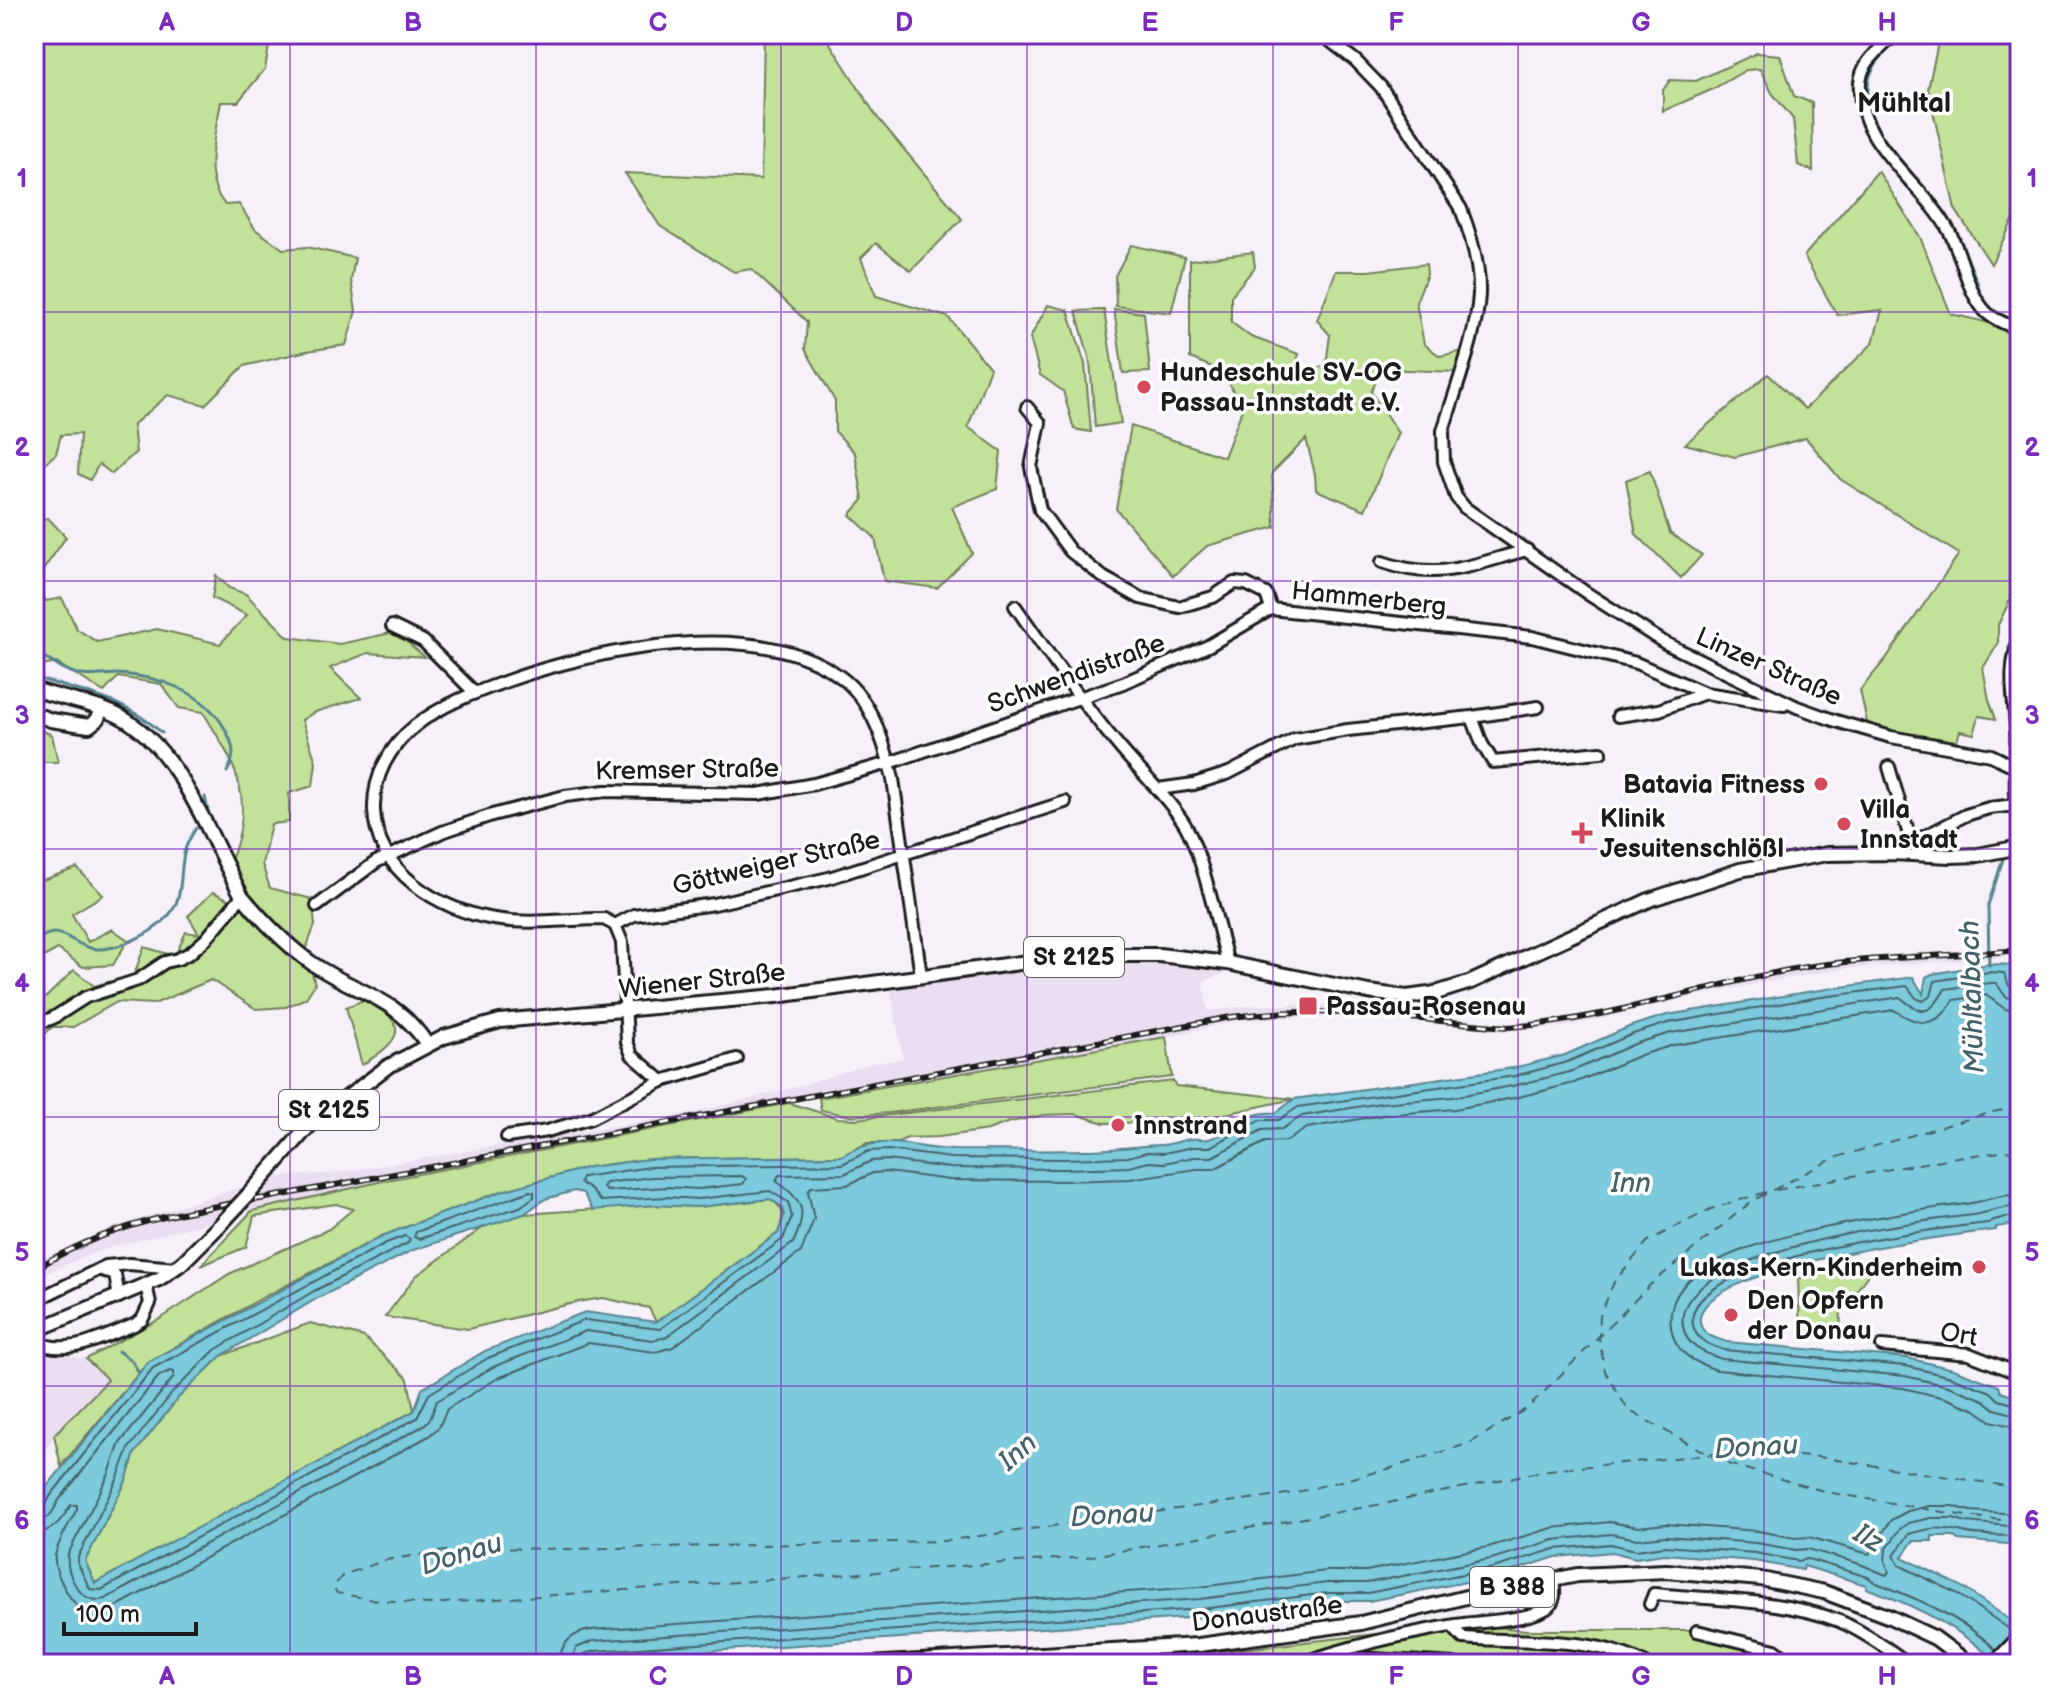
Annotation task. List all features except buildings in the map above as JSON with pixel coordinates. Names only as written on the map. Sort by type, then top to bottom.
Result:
[{"type":"main road","points":[[34,689],[101,708],[130,722],[153,741],[188,794],[242,896],[296,951],[329,974],[395,1008],[427,1044]]},
{"type":"main road","points":[[34,714],[89,726],[98,719],[101,708]]},
{"type":"main road","name":"St 2125","points":[[1892,853],[1951,856],[2020,847]]},
{"type":"main road","name":"Wiener Straße","points":[[34,1331],[119,1297],[176,1268],[220,1225],[308,1127],[387,1067],[427,1044],[461,1031],[500,1021],[776,996],[1057,958],[1111,955],[1159,955],[1228,963],[1398,997],[1436,993],[1471,982],[1649,900],[1705,880],[1807,857],[1892,853]]},
{"type":"main road","name":"Donaustraße","points":[[868,1664],[1199,1645],[1361,1623],[1470,1596],[1578,1575],[1666,1571],[1749,1577],[1824,1592],[1935,1638],[1970,1664]]},
{"type":"main road","points":[[1996,1662],[2020,1637]]},
{"type":"street","name":"Linzer Straße","points":[[1321,34],[1356,61],[1381,87],[1461,209],[1468,229],[1479,292],[1476,315],[1443,431],[1444,462],[1456,497],[1465,508],[1588,594],[1665,643],[1797,707],[1891,737],[1991,755],[2016,767]]},
{"type":"street","points":[[1895,34],[1862,71],[1860,92],[1867,121],[1948,229],[1973,293],[1988,315],[2020,330]]},
{"type":"street","name":"Hammerberg","points":[[1027,407],[1040,423],[1031,467],[1040,510],[1070,551],[1103,577],[1140,598],[1179,607],[1213,597],[1234,583],[1246,584],[1266,594],[1271,609],[1532,637],[1636,663],[1705,693],[1797,707]]},
{"type":"street","points":[[1382,562],[1408,571],[1442,573],[1527,550]]},
{"type":"street","points":[[1015,606],[1079,697],[1185,825],[1228,963]]},
{"type":"street","name":"Schwendistraße","points":[[889,763],[1123,683],[1208,646],[1271,609]]},
{"type":"street","points":[[392,626],[423,641],[475,693]]},
{"type":"street","points":[[2020,639],[2011,683],[2016,725],[2016,805],[2020,821]]},
{"type":"street","name":"Göttweiger Straße","points":[[903,855],[820,880],[714,904],[647,913],[626,918],[615,925],[604,919],[496,920],[444,904],[416,887],[399,870],[379,839],[374,821],[374,794],[383,764],[414,727],[475,693],[552,665],[634,649],[710,644],[781,650],[827,668],[851,686],[875,724],[889,763],[903,855],[921,976]]},
{"type":"street","name":"Hammerberg","points":[[1618,716],[1659,710],[1705,693]]},
{"type":"street","points":[[1158,789],[1194,784],[1229,773],[1295,739],[1538,707]]},
{"type":"street","points":[[1472,717],[1493,762],[1601,752]]},
{"type":"street","name":"Kremser Straße","points":[[317,906],[376,862],[389,856],[477,819],[565,796],[627,789],[768,793],[889,763]]},
{"type":"street","points":[[1889,767],[1912,845]]},
{"type":"street","points":[[903,855],[1065,802]]},
{"type":"street","points":[[1892,853],[1966,815],[2016,805]]},
{"type":"street","points":[[34,1025],[53,1018],[86,997],[138,980],[165,962],[190,953],[224,920],[242,896]]},
{"type":"street","points":[[615,925],[622,942],[627,1042],[632,1055],[662,1081]]},
{"type":"street","points":[[507,1137],[547,1131],[591,1118],[662,1081],[737,1059]]},
{"type":"street","points":[[34,1300],[99,1269],[129,1264],[176,1268]]},
{"type":"street","points":[[99,1269],[115,1275],[119,1297]]},
{"type":"street","points":[[34,1341],[56,1347],[78,1346],[134,1325],[142,1320],[150,1303],[146,1285]]},
{"type":"street","name":"Ort","points":[[1882,1346],[1969,1354],[2012,1371],[2020,1359]]},
{"type":"street","points":[[1299,1664],[1352,1647],[1452,1626],[1530,1615],[1547,1608],[1554,1596],[1553,1579]]},
{"type":"street","points":[[1650,1604],[1654,1594],[1804,1612],[1841,1622],[1908,1664]]},
{"type":"street","points":[[1452,1626],[1463,1638],[1537,1640],[1595,1648],[1646,1664]]},
{"type":"street","points":[[1697,1631],[1775,1650],[1793,1664]]},
{"type":"street","points":[[1331,1664],[1359,1658],[1454,1664]]},
{"type":"shaded area","points":[[2020,946],[2020,956],[1841,969],[1718,991],[1564,1027],[1505,1031],[1353,1015],[1241,1020],[1166,1037],[789,1103],[392,1179],[98,1251],[34,1279],[34,1262],[114,1227],[273,1177],[336,1173],[687,1114],[789,1089],[873,1063],[903,1059],[890,988],[1069,963],[1147,961],[1232,970],[1203,982],[1208,1011],[1255,1005],[1354,1005],[1426,1018],[1517,1024],[1565,1019],[1697,989],[1838,963]]},
{"type":"shaded area","points":[[34,1349],[86,1359],[108,1379],[54,1435],[34,1470]]},
{"type":"green space","points":[[34,34],[271,34],[265,69],[238,102],[221,102],[213,142],[213,181],[225,205],[239,204],[255,229],[283,249],[307,247],[355,258],[351,280],[356,311],[346,345],[244,366],[205,405],[168,395],[133,425],[136,452],[112,474],[99,464],[90,480],[78,474],[80,434],[61,435],[56,454],[40,467],[34,463]]},
{"type":"green space","points":[[764,34],[824,34],[877,117],[962,219],[911,271],[876,243],[861,258],[876,296],[948,317],[990,368],[968,427],[1001,451],[997,489],[952,507],[972,553],[937,588],[884,581],[875,538],[850,515],[863,500],[855,453],[835,431],[835,401],[805,349],[807,322],[751,269],[734,272],[660,226],[625,173],[761,179]]},
{"type":"green space","points":[[1940,34],[2020,34],[2020,56],[2013,88],[2020,106],[2020,207],[1991,264],[1955,209],[1928,89]]},
{"type":"green space","points":[[1757,53],[1780,55],[1794,96],[1812,103],[1813,171],[1798,165],[1793,119],[1772,93],[1760,69],[1746,70],[1711,90],[1663,111],[1663,90],[1670,80],[1696,81]]},
{"type":"green space","points":[[1878,171],[1920,237],[1951,314],[2020,330],[2020,595],[2010,600],[1998,625],[1998,644],[1983,668],[1996,719],[1979,716],[1974,734],[1960,731],[1957,741],[1868,727],[1860,690],[1885,660],[1959,554],[1840,479],[1806,438],[1735,457],[1685,444],[1768,374],[1805,409],[1873,343],[1882,310],[1837,315],[1804,256]]},
{"type":"green space","points":[[1131,245],[1185,257],[1171,313],[1116,306],[1115,276]]},
{"type":"green space","points":[[1253,252],[1255,267],[1231,296],[1231,322],[1251,337],[1299,354],[1294,370],[1309,371],[1326,365],[1330,335],[1317,320],[1336,271],[1368,271],[1426,264],[1427,274],[1416,302],[1424,344],[1440,356],[1463,351],[1457,372],[1382,369],[1371,392],[1398,433],[1365,510],[1316,490],[1306,439],[1272,473],[1275,527],[1207,546],[1173,576],[1116,509],[1131,426],[1224,457],[1242,410],[1224,372],[1190,358],[1190,260]]},
{"type":"green space","points":[[1048,305],[1068,310],[1085,364],[1091,432],[1074,429],[1063,391],[1040,375],[1030,338]]},
{"type":"green space","points":[[1114,309],[1144,313],[1150,372],[1123,373]]},
{"type":"green space","points":[[1104,310],[1121,423],[1095,427],[1090,361],[1076,311]]},
{"type":"green space","points":[[1650,471],[1670,533],[1702,555],[1681,578],[1636,534],[1626,480]]},
{"type":"green space","points":[[48,518],[66,537],[35,582],[46,601],[62,598],[77,629],[97,642],[157,629],[220,644],[247,615],[212,598],[216,575],[229,588],[246,594],[288,637],[340,644],[395,632],[425,657],[368,653],[330,668],[361,698],[315,712],[302,720],[316,762],[313,786],[289,793],[289,822],[271,824],[262,864],[270,888],[312,899],[315,925],[306,949],[315,984],[306,998],[286,1007],[256,1009],[211,980],[154,1004],[117,1002],[73,1027],[52,1027],[37,1042],[35,1008],[74,970],[94,986],[134,975],[144,947],[175,956],[186,932],[199,934],[188,916],[213,892],[232,901],[247,897],[230,863],[242,820],[239,784],[225,750],[203,712],[179,708],[161,684],[118,677],[104,692],[57,663],[42,666],[34,658],[34,520]]},
{"type":"green space","points":[[34,727],[52,735],[58,762],[34,762]]},
{"type":"green space","points":[[77,868],[103,895],[72,914],[88,942],[112,929],[128,940],[113,965],[83,967],[58,949],[38,960],[34,982],[34,883]]},
{"type":"green space","points":[[366,999],[391,1017],[396,1033],[385,1048],[362,1065],[346,1007]]},
{"type":"green space","points":[[1166,1037],[1172,1077],[889,1113],[850,1116],[821,1110],[819,1098]]},
{"type":"green space","points":[[1173,1081],[1176,1086],[1294,1099],[1189,1122],[1104,1123],[1075,1114],[1043,1115],[988,1130],[907,1138],[896,1143],[867,1143],[842,1156],[649,1159],[589,1167],[502,1191],[382,1236],[148,1362],[61,1466],[54,1435],[108,1380],[86,1359],[160,1319],[229,1274],[329,1229],[353,1209],[336,1204],[254,1216],[246,1247],[200,1266],[252,1211],[392,1179],[789,1103],[838,1118],[856,1119]]},
{"type":"green space","points":[[771,1199],[782,1214],[778,1233],[656,1322],[649,1308],[603,1298],[468,1329],[385,1317],[416,1276],[488,1224],[524,1214],[655,1205],[698,1207]]},
{"type":"green space","points":[[1875,1265],[1841,1312],[1840,1337],[1800,1333],[1798,1278]]},
{"type":"green space","points":[[310,1323],[364,1337],[408,1379],[414,1411],[95,1584],[85,1561],[125,1483],[135,1453],[179,1397],[221,1356]]},
{"type":"green space","points":[[1464,1624],[1527,1630],[1690,1630],[1764,1647],[1766,1664],[1110,1664]]},
{"type":"water","points":[[1989,964],[2014,965],[2015,980],[2020,981],[2020,1226],[2016,1224],[1996,1227],[1996,1230],[1882,1246],[1781,1269],[1739,1284],[1710,1302],[1700,1321],[1706,1333],[1727,1342],[1907,1358],[1953,1369],[1999,1386],[2001,1392],[2020,1399],[2020,1545],[1932,1536],[1932,1541],[1913,1541],[1902,1557],[1961,1586],[2020,1627],[2020,1664],[1998,1664],[1969,1639],[1919,1610],[1866,1588],[1866,1585],[1804,1566],[1803,1570],[1754,1561],[1664,1554],[1636,1558],[1612,1552],[1556,1557],[1496,1576],[1369,1601],[1329,1601],[1202,1617],[596,1659],[565,1664],[34,1664],[34,1510],[44,1490],[148,1362],[382,1236],[502,1191],[589,1167],[649,1159],[841,1156],[871,1144],[884,1143],[954,1150],[1067,1150],[1165,1145],[1191,1139],[1209,1139],[1248,1118],[1276,1113],[1294,1099],[1513,1068],[1565,1055],[1631,1026],[1667,1015],[1913,977],[1923,994],[1926,977]],"holes":[[[574,1191],[583,1193],[593,1210],[655,1205],[698,1207],[770,1199],[782,1207],[784,1216],[778,1233],[656,1322],[585,1312],[485,1351],[422,1389],[414,1411],[95,1583],[85,1561],[125,1483],[135,1453],[179,1397],[221,1356],[318,1298],[413,1250],[524,1214],[545,1199]]]},
{"type":"waterway","name":"Mühltalbach","points":[[1870,113],[1868,87],[1873,68],[1904,34]]},
{"type":"waterway","name":"Mühltalbach","points":[[1875,123],[1882,137]]},
{"type":"waterway","name":"Mühltalbach","points":[[1889,146],[1908,172]]},
{"type":"waterway","name":"Mühltalbach","points":[[1944,214],[1959,238],[1979,287]]},
{"type":"waterway","name":"Mühltalbach","points":[[1982,296],[1989,308],[2012,321]]},
{"type":"waterway","name":"Mühltalbach","points":[[2007,697],[2009,647],[2020,628]]},
{"type":"waterway","points":[[34,649],[75,674],[133,675],[164,682],[192,695],[215,714],[230,738],[233,755],[227,772]]},
{"type":"waterway","points":[[34,677],[117,704],[162,733]]},
{"type":"waterway","points":[[205,797],[209,815]]},
{"type":"waterway","points":[[34,943],[43,936],[59,933],[87,947],[106,948],[127,943],[158,926],[176,904],[185,850],[196,828]]},
{"type":"waterway","name":"Mühltalbach","points":[[1989,965],[1988,905],[2003,859]]},
{"type":"waterway","points":[[118,1351],[132,1361],[139,1373]]},
{"type":"ferry route","points":[[2020,1107],[1992,1112],[1834,1158],[1752,1201],[1650,1285],[1529,1407],[1470,1443],[1388,1469],[1294,1493],[943,1541],[568,1549],[465,1548],[386,1560],[343,1575],[333,1587],[337,1593],[369,1599],[428,1604],[1087,1557],[1388,1503],[1548,1470],[1726,1453],[1819,1457],[2020,1488]]},
{"type":"ferry route","points":[[1776,1190],[1957,1157],[2020,1150]]},
{"type":"ferry route","points":[[1766,1192],[1711,1209],[1648,1241],[1614,1282],[1600,1316],[1599,1338],[1605,1371],[1628,1410],[1724,1463],[1827,1492],[2020,1522]]},
{"type":"railway","points":[[34,1270],[89,1241],[176,1214],[1231,1017],[1301,1012],[1404,1017],[1508,1027],[1544,1024],[1817,965],[2020,950]]},
{"type":"place","name":"Hundeschule SV-OG Passau-Innstadt e.V.","points":[[1144,387]]},
{"type":"place","name":"Batavia Fitness","points":[[1821,784]]},
{"type":"place","name":"Villa Innstadt","points":[[1844,824]]},
{"type":"place","name":"Klinik Jesuitenschlößl","points":[[1582,833]]},
{"type":"place","name":"Passau-Rosenau","points":[[1308,1006]]},
{"type":"place","name":"Innstrand","points":[[1118,1125]]},
{"type":"place","name":"Lukas-Kern-Kinderheim","points":[[1979,1267]]},
{"type":"place","name":"Den Opfern der Donau","points":[[1731,1315]]},
{"type":"district","name":"Mühltal","points":[[1904,102]]},
{"type":"water label","name":"Inn","points":[[1631,1182]]},
{"type":"water label","name":"Donau","points":[[1756,1446]]},
{"type":"water label","name":"Inn","points":[[1017,1451]]},
{"type":"water label","name":"Donau","points":[[1112,1514]]},
{"type":"water label","name":"Ilz","points":[[1869,1537]]},
{"type":"water label","name":"Donau","points":[[461,1553]]}]
